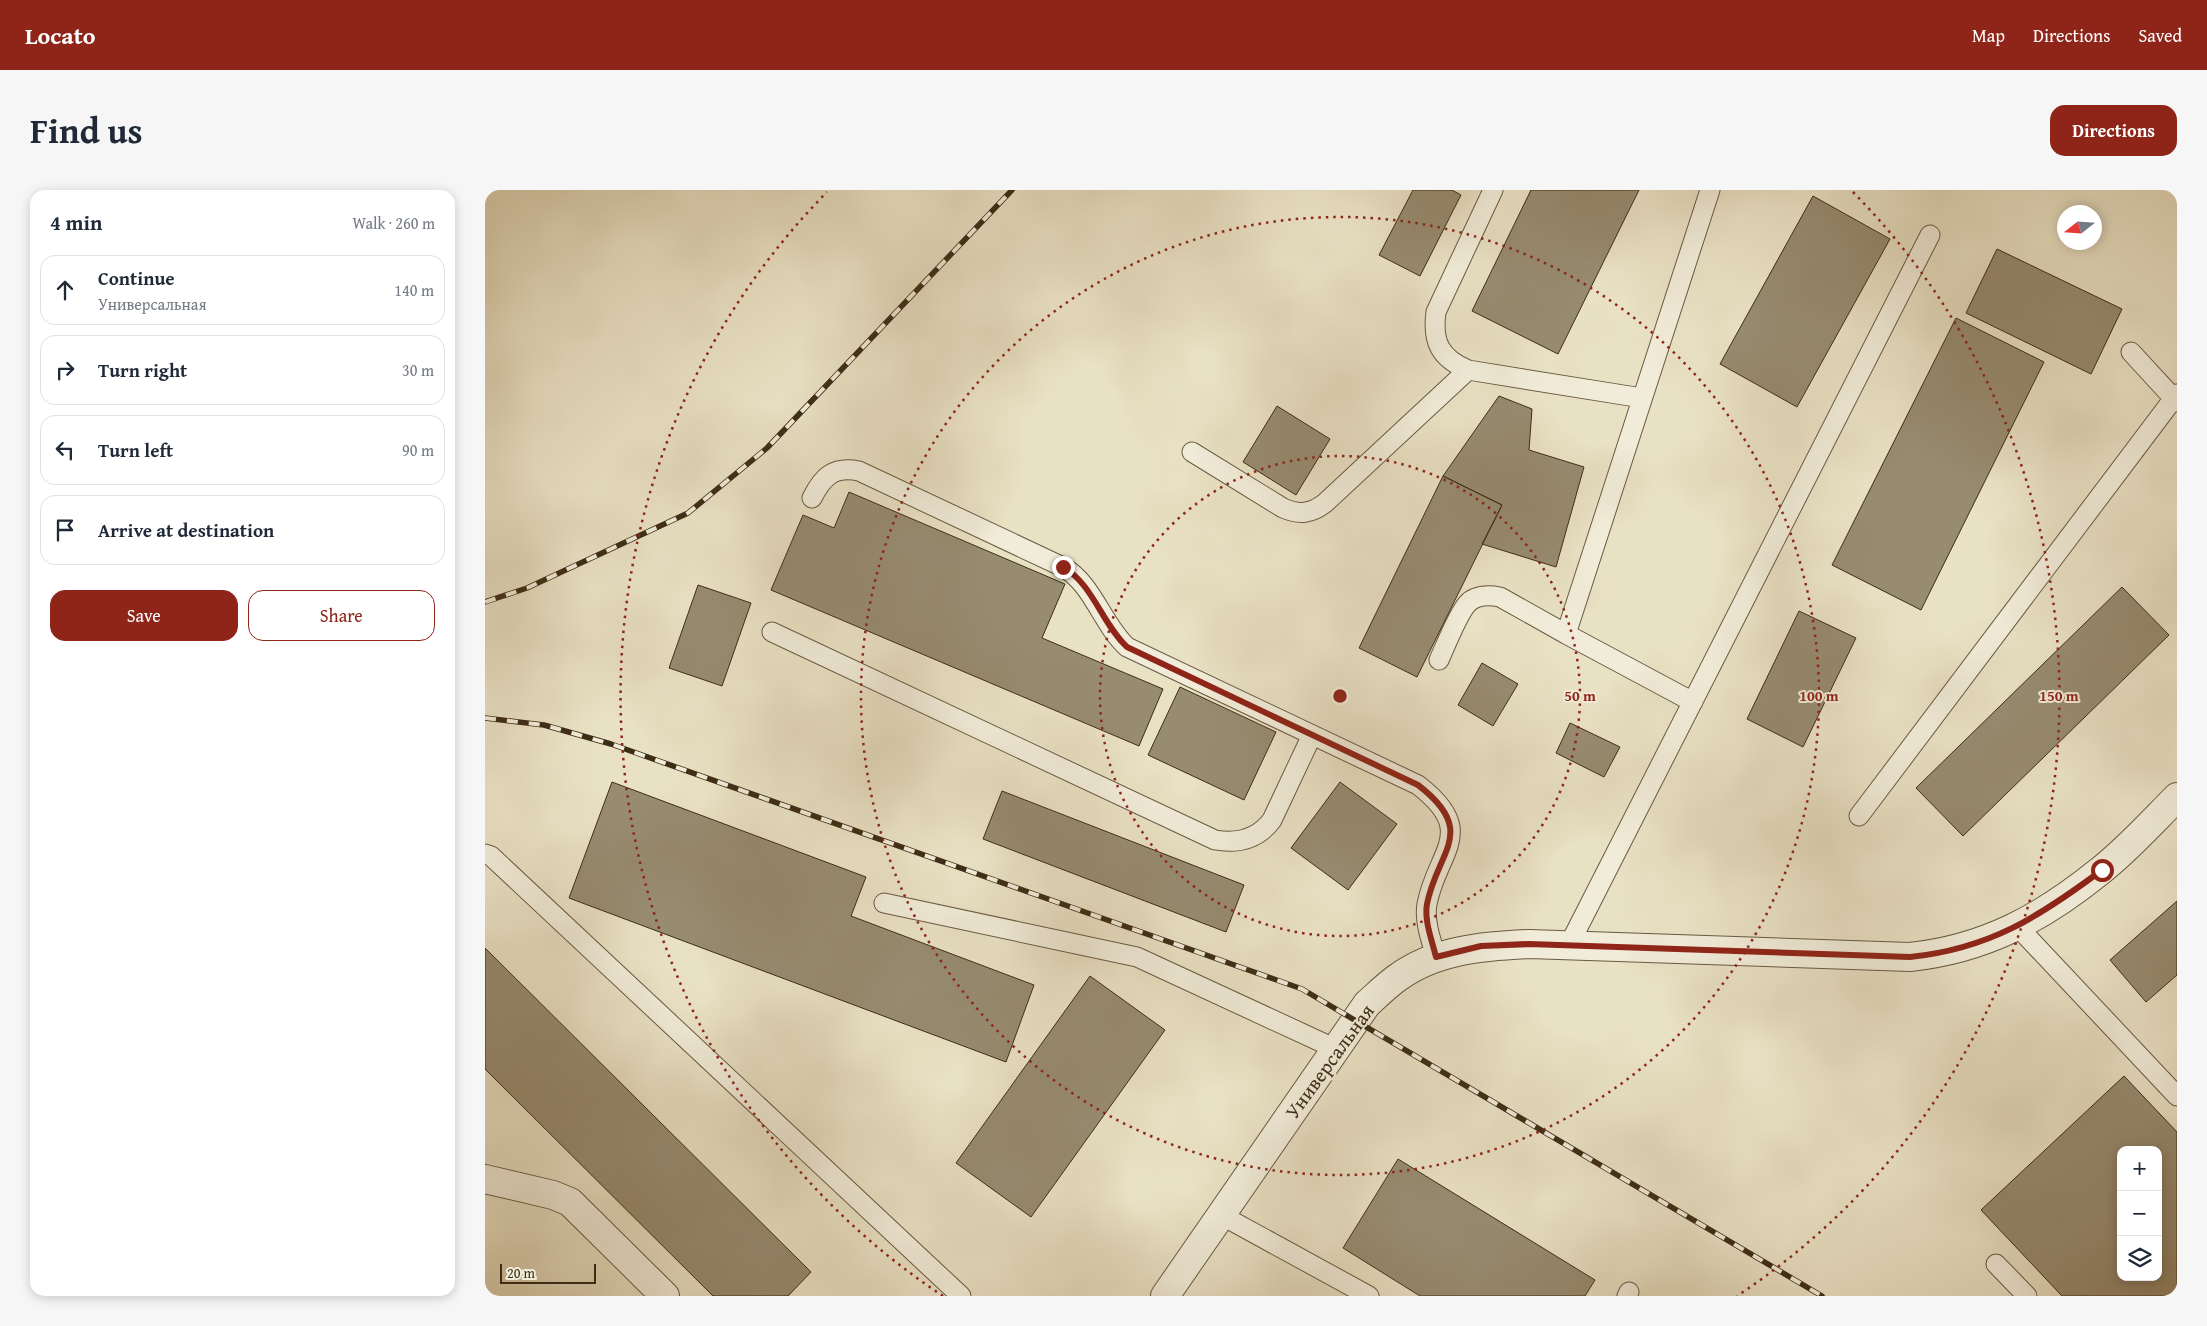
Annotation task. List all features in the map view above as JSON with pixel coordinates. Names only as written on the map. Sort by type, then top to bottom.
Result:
[{"type":"street","name":"Универсальная","points":[[1165,1296],[1367,1004],[1397,978],[1436,957],[1481,946],[1529,944],[1910,957],[1938,954],[1991,939],[2064,898],[2102,870],[2177,797]]},
{"type":"street","points":[[485,1179],[553,1195],[570,1202],[665,1296]]},
{"type":"lane","points":[[1493,190],[1436,312],[1434,332],[1438,346],[1454,364],[1468,370],[1642,398]]},
{"type":"lane","points":[[1566,634],[1710,190]]},
{"type":"lane","points":[[1569,945],[1930,236]]},
{"type":"lane","points":[[1859,816],[2176,398],[2131,352]]},
{"type":"lane","points":[[1192,452],[1283,508],[1292,512],[1306,513],[1325,503],[1468,370]]},
{"type":"lane","points":[[812,498],[818,486],[834,472],[846,468],[859,471],[1054,563],[1073,572],[1082,582],[1114,636],[1127,647],[1418,785],[1438,802],[1450,826],[1451,840],[1427,905],[1426,918],[1436,957]]},
{"type":"lane","points":[[1439,660],[1467,604],[1477,598],[1489,595],[1500,597],[1693,702]]},
{"type":"lane","points":[[772,632],[1215,840],[1240,841],[1264,831],[1272,820],[1312,735]]},
{"type":"lane","points":[[485,854],[491,856],[961,1296]]},
{"type":"lane","points":[[884,903],[1137,957],[1336,1049]]},
{"type":"lane","points":[[2017,926],[2177,1096]]},
{"type":"lane","points":[[1221,1215],[1369,1296]]},
{"type":"lane","points":[[1996,1264],[2027,1296]]},
{"type":"building","points":[[1413,190],[1452,190],[1461,195],[1420,276],[1379,255]]},
{"type":"building","points":[[1531,190],[1639,190],[1558,354],[1472,311]]},
{"type":"building","points":[[1813,196],[1890,239],[1797,407],[1720,364]]},
{"type":"building","points":[[1997,249],[2122,309],[2091,374],[1966,313]]},
{"type":"building","points":[[1956,318],[2044,362],[1921,610],[1832,565]]},
{"type":"building","points":[[1499,396],[1532,409],[1529,450],[1584,467],[1556,567],[1482,544],[1502,505],[1443,476]]},
{"type":"building","points":[[1277,406],[1330,439],[1296,495],[1243,462]]},
{"type":"building","points":[[1443,476],[1502,505],[1417,677],[1359,648]]},
{"type":"building","points":[[849,492],[1065,584],[1042,638],[1163,689],[1139,746],[771,590],[803,515],[834,528]]},
{"type":"building","points":[[698,585],[751,603],[722,686],[669,668]]},
{"type":"building","points":[[2122,587],[2169,635],[1963,836],[1916,788]]},
{"type":"building","points":[[1799,611],[1856,638],[1803,747],[1747,719]]},
{"type":"building","points":[[1482,663],[1518,684],[1493,726],[1458,705]]},
{"type":"building","points":[[1180,687],[1276,732],[1244,800],[1148,755]]},
{"type":"building","points":[[1570,723],[1620,747],[1604,777],[1556,753]]},
{"type":"building","points":[[612,782],[866,877],[851,916],[1034,985],[1006,1062],[569,898]]},
{"type":"building","points":[[1340,782],[1397,824],[1348,890],[1291,848]]},
{"type":"building","points":[[1002,791],[1244,885],[1226,932],[983,839]]},
{"type":"building","points":[[2177,901],[2177,975],[2146,1002],[2110,960]]},
{"type":"building","points":[[485,948],[811,1272],[788,1296],[713,1296],[485,1069]]},
{"type":"building","points":[[1090,976],[1165,1030],[1031,1217],[956,1163]]},
{"type":"building","points":[[2124,1076],[2177,1132],[2177,1296],[2062,1296],[1981,1210]]},
{"type":"building","points":[[1398,1159],[1595,1280],[1585,1296],[1420,1296],[1343,1248]]},
{"type":"railway","points":[[485,602],[527,588],[688,513],[767,448],[1012,190]]},
{"type":"railway","points":[[485,718],[544,725],[611,744],[1302,989],[1822,1296]]},
{"type":"route","points":[[1063,567],[1073,572],[1082,582],[1114,636],[1127,647],[1140,655],[1418,785],[1438,802],[1450,826],[1451,840],[1427,905],[1426,918],[1436,957],[1481,946],[1529,944],[1910,957],[1938,954],[1991,939],[2017,926],[2064,898],[2102,870]]}]
